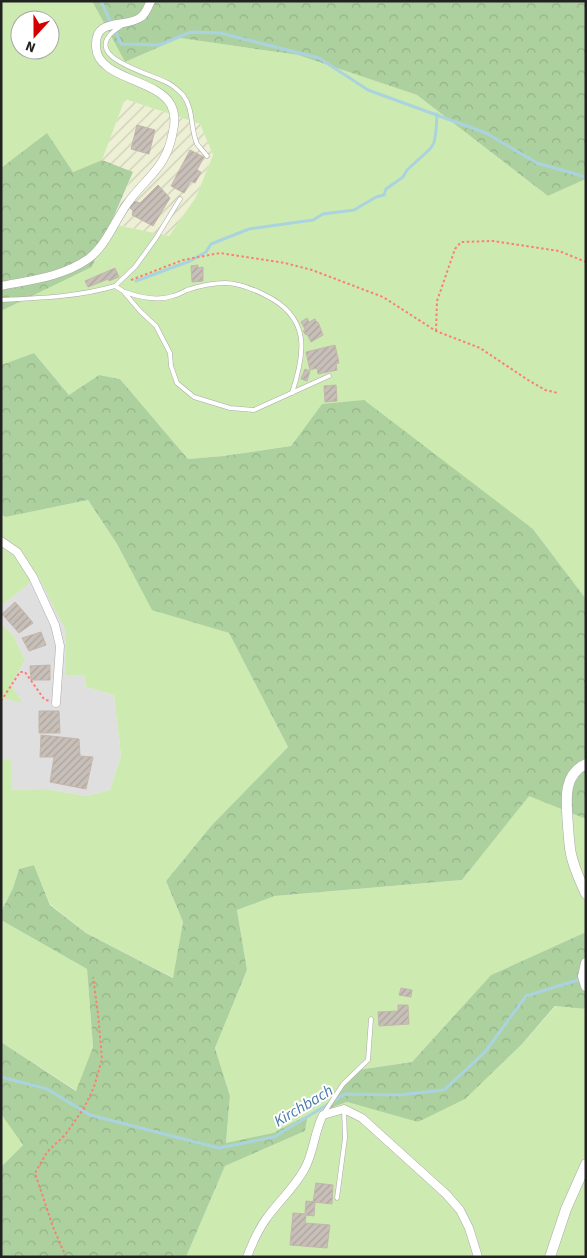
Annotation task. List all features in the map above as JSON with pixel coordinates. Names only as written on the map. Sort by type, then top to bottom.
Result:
[{"type":"street","points":[[1,286],[70,270],[98,251],[128,202],[162,164],[172,138],[175,123],[171,105],[154,90],[112,70],[104,63],[96,49],[98,36],[104,27],[142,17],[151,1]]},
{"type":"street","points":[[1,540],[17,552],[33,577],[55,625],[60,646],[56,703]]},
{"type":"street","points":[[586,764],[570,778],[566,794],[570,852],[586,894]]},
{"type":"street","points":[[586,963],[583,976],[586,986]]},
{"type":"street","points":[[247,1257],[264,1221],[298,1180],[306,1167],[315,1141],[318,1124],[323,1115],[344,1109],[362,1118],[446,1194],[460,1210],[469,1228],[478,1257]]},
{"type":"street","points":[[550,1257],[566,1209],[586,1164]]},
{"type":"lane","points":[[120,23],[107,40],[106,46],[109,53],[113,59],[169,83],[181,92],[190,109],[198,145],[207,156]]},
{"type":"lane","points":[[1,300],[70,296],[115,286],[135,267],[156,238],[180,199]]},
{"type":"lane","points":[[122,291],[137,296],[154,298],[172,297],[188,290],[226,283],[253,289],[272,298],[289,311],[297,322],[302,340],[300,369],[292,393]]},
{"type":"lane","points":[[115,286],[156,326],[170,353],[171,366],[177,383],[194,398],[230,408],[254,410],[329,376]]},
{"type":"lane","points":[[323,1115],[343,1084],[368,1060],[372,1019]]},
{"type":"lane","points":[[337,1198],[345,1138],[344,1109]]},
{"type":"path","points":[[436,331],[437,301],[455,249],[461,242],[493,241],[560,251],[586,262]]},
{"type":"path","points":[[115,286],[183,260],[228,253],[312,270],[384,297],[436,331],[480,348],[545,390],[558,393]]},
{"type":"path","points":[[1,700],[22,671],[25,672],[44,699],[56,703]]},
{"type":"path","points":[[66,1257],[53,1227],[35,1173],[47,1152],[66,1135],[84,1108],[94,1087],[102,1059],[93,977]]},
{"type":"shaded area","points":[[38,575],[66,631],[66,675],[84,675],[86,687],[114,695],[121,756],[110,790],[86,796],[45,789],[11,790],[11,760],[1,759],[1,698],[22,702],[11,685],[25,660],[13,635],[1,623],[1,606]]},
{"type":"green space","points":[[1,1],[92,1],[125,62],[180,38],[298,55],[417,95],[548,196],[586,179],[586,599],[533,529],[322,404],[291,446],[188,459],[120,379],[99,375],[69,395],[34,353],[1,365],[1,311],[92,267],[112,224],[169,236],[196,197],[213,155],[200,124],[125,99],[102,160],[73,172],[47,134],[1,168]]},
{"type":"green space","points":[[92,1],[586,1],[586,179],[548,196],[417,95],[298,55],[180,38],[125,62]]},
{"type":"green space","points":[[125,99],[200,124],[213,155],[196,197],[169,236],[112,224],[133,173],[102,160]]},
{"type":"green space","points":[[47,133],[73,172],[102,160],[133,172],[92,267],[1,311],[1,168]]},
{"type":"green space","points":[[34,353],[69,395],[99,375],[120,379],[188,459],[291,446],[322,404],[364,400],[533,529],[586,599],[586,819],[529,796],[462,880],[275,896],[237,910],[247,970],[215,1048],[230,1096],[226,1143],[273,1133],[308,1115],[305,1131],[225,1166],[186,1257],[1,1257],[1,1167],[23,1145],[1,1114],[1,1042],[76,1091],[93,1047],[87,969],[1,920],[1,912],[13,888],[19,869],[34,865],[50,905],[86,933],[173,978],[183,922],[166,881],[211,826],[288,747],[229,633],[152,610],[117,544],[88,500],[6,517],[1,515],[1,365]]},
{"type":"green space","points":[[88,500],[117,544],[152,609],[229,633],[288,747],[211,826],[166,881],[183,922],[174,978],[86,933],[50,904],[34,865],[19,869],[13,888],[1,912],[1,759],[11,760],[11,790],[45,789],[86,796],[110,790],[121,756],[114,695],[86,687],[84,675],[66,675],[66,631],[38,576],[1,606],[1,515],[6,517]]},
{"type":"green space","points":[[1,623],[13,635],[25,660],[11,685],[23,703],[1,698]]},
{"type":"green space","points":[[529,795],[586,819],[586,932],[491,975],[412,1062],[357,1070],[324,1114],[333,1107],[347,1102],[419,1122],[522,1044],[556,1006],[586,1009],[586,1257],[186,1257],[225,1166],[305,1131],[308,1116],[273,1133],[226,1144],[230,1096],[215,1048],[247,970],[237,910],[275,896],[462,880]]},
{"type":"green space","points":[[1,920],[87,969],[93,1047],[77,1091],[1,1042]]},
{"type":"green space","points":[[586,932],[586,1009],[555,1006],[522,1044],[465,1099],[418,1122],[347,1102],[333,1107],[323,1115],[343,1084],[357,1070],[412,1062],[491,975]]},
{"type":"green space","points":[[1,1114],[23,1145],[1,1167]]},
{"type":"building","points":[[137,125],[155,130],[149,154],[131,149]]},
{"type":"building","points":[[190,150],[204,157],[197,170],[201,172],[195,183],[191,181],[184,193],[171,186]]},
{"type":"building","points":[[158,185],[170,198],[153,226],[132,215],[133,211],[129,207],[134,201],[140,203]]},
{"type":"building","points":[[198,265],[198,268],[203,267],[203,281],[192,282],[191,266]]},
{"type":"building","points":[[115,268],[119,277],[88,287],[85,281]]},
{"type":"building","points":[[307,318],[309,322],[315,319],[318,322],[323,335],[311,342],[303,331],[305,329],[301,322]]},
{"type":"building","points":[[335,345],[339,363],[336,364],[337,370],[318,374],[317,368],[310,370],[306,352]]},
{"type":"building","points":[[305,369],[310,371],[307,381],[301,379]]},
{"type":"building","points":[[336,385],[337,401],[325,402],[324,386]]},
{"type":"building","points":[[15,602],[24,612],[10,623],[2,614]]},
{"type":"building","points":[[24,612],[33,623],[19,633],[10,623]]},
{"type":"building","points":[[41,632],[46,645],[29,651],[22,638]]},
{"type":"building","points":[[50,665],[50,680],[31,680],[30,666]]},
{"type":"building","points":[[39,711],[59,711],[60,733],[39,733]]},
{"type":"building","points":[[41,735],[79,739],[80,756],[93,757],[86,789],[50,782],[54,757],[40,757]]},
{"type":"building","points":[[401,988],[412,990],[411,997],[399,995]]},
{"type":"building","points":[[398,1005],[408,1005],[409,1024],[379,1026],[378,1012],[398,1011]]},
{"type":"building","points":[[316,1183],[333,1185],[332,1204],[313,1202]]},
{"type":"building","points":[[306,1201],[315,1202],[314,1216],[306,1215],[305,1223],[330,1225],[327,1248],[290,1245],[293,1213],[305,1214]]},
{"type":"waterway","points":[[101,1],[111,23]]},
{"type":"waterway","points":[[115,31],[121,44],[159,45],[191,32],[220,33],[319,58],[368,90],[486,133],[537,163],[586,177]]},
{"type":"waterway","points":[[136,281],[190,261],[206,252],[211,244],[249,229],[313,220],[323,214],[354,210],[376,197],[384,195],[386,189],[403,177],[407,170],[434,143],[437,114]]},
{"type":"waterway","name":"Kirchbach","points":[[1,1077],[47,1089],[90,1115],[219,1148],[274,1137],[345,1094],[399,1095],[444,1090],[485,1052],[526,996],[581,979]]}]
